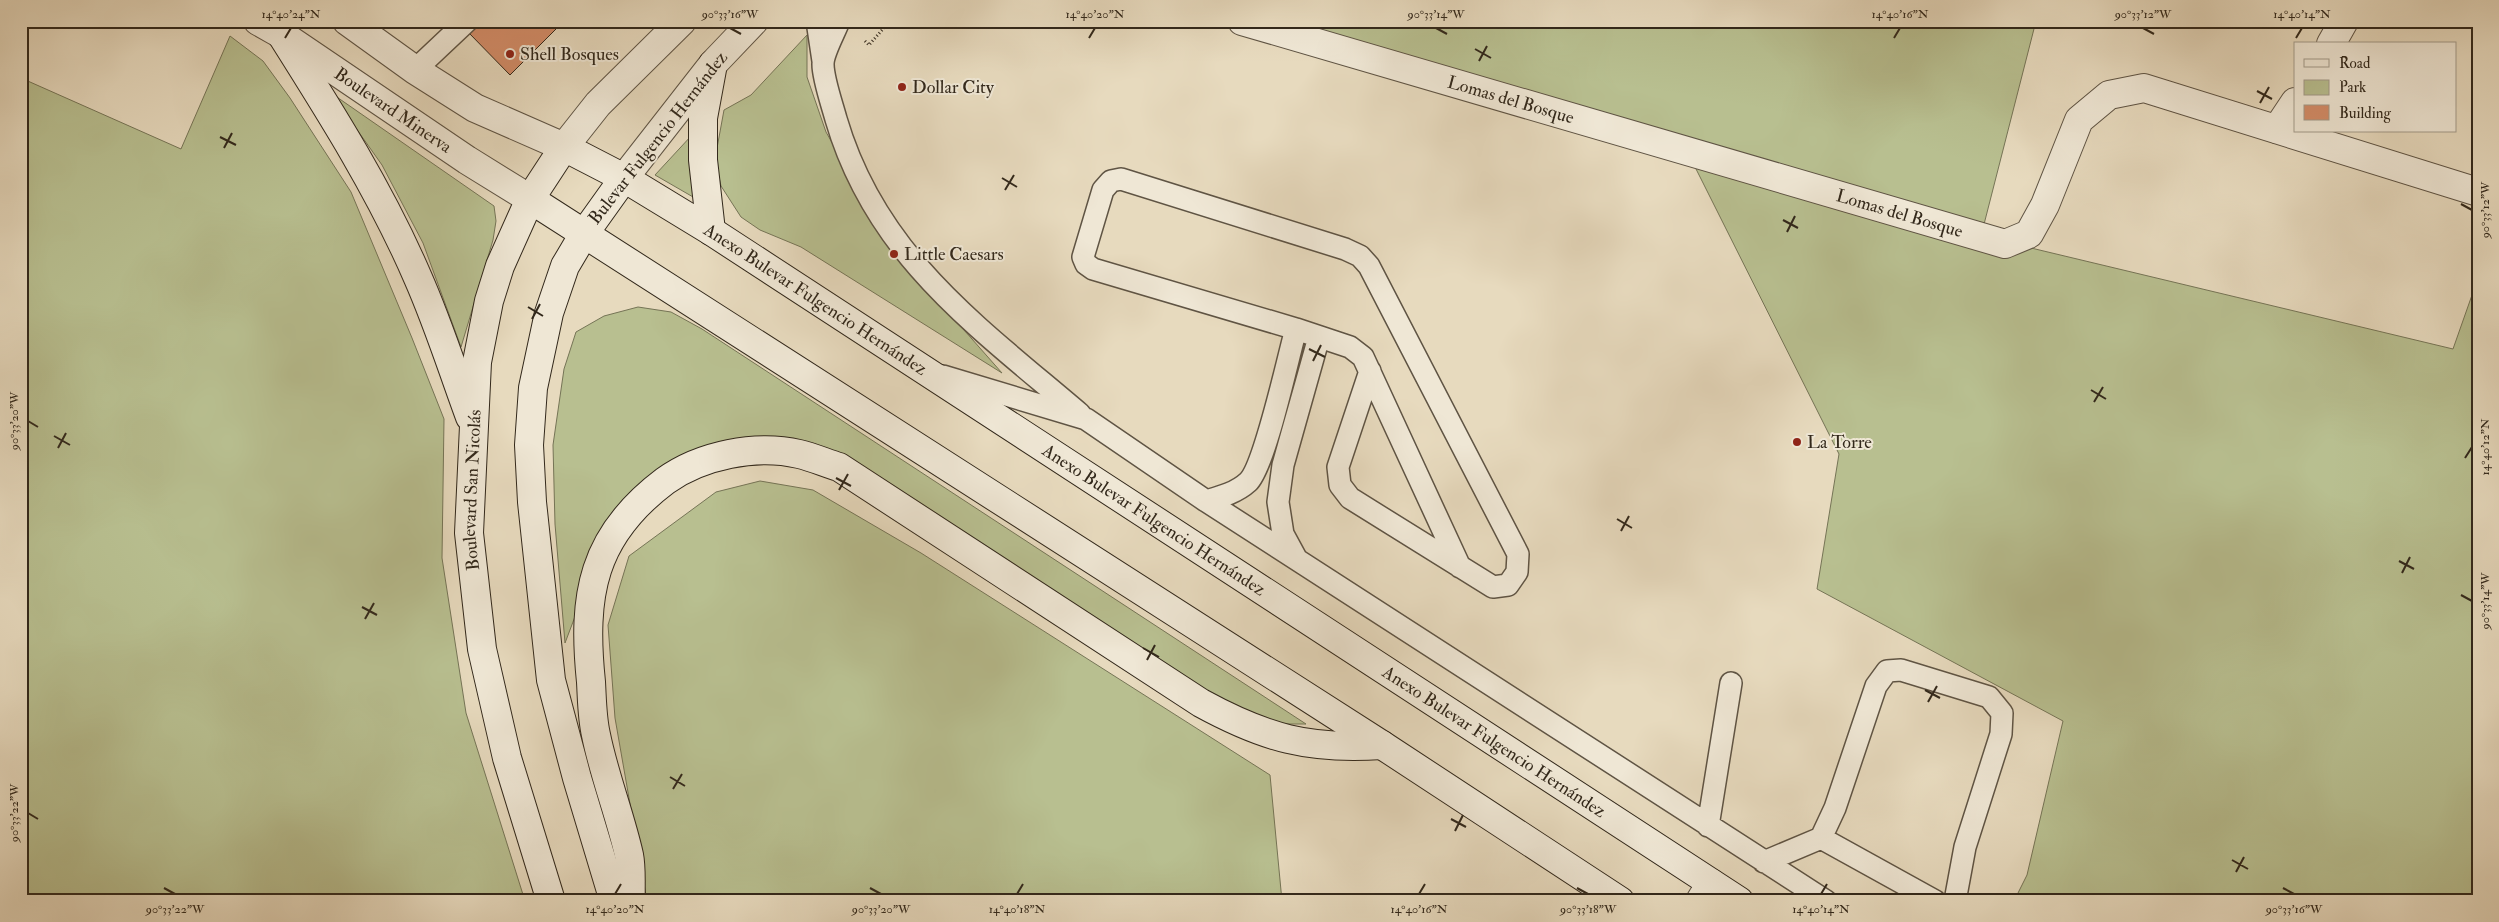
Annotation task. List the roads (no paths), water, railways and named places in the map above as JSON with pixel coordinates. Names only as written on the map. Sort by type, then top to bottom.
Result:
[{"type":"main road","points":[[347,21],[415,70],[475,108],[564,147]]},
{"type":"main road","points":[[682,21],[598,104],[564,147],[530,199],[1620,901]]},
{"type":"main road","name":"Bulevar Fulgencio Hernández","points":[[584,234],[624,178],[712,64],[754,21]]},
{"type":"main road","name":"Lomas del Bosque","points":[[1242,21],[2005,244],[2029,234],[2045,205],[2079,120],[2108,95],[2144,88],[2478,192]]},
{"type":"main road","points":[[2332,42],[2344,21]]},
{"type":"main road","points":[[270,27],[334,118],[383,206],[418,279],[474,426]]},
{"type":"main road","name":"Boulevard Minerva","points":[[270,27],[452,150],[530,199]]},
{"type":"main road","points":[[711,231],[706,196],[703,135],[712,64]]},
{"type":"main road","points":[[2277,129],[2294,104]]},
{"type":"main road","name":"Anexo Bulevar Fulgencio Hernández","points":[[564,147],[624,178],[711,231],[925,370],[1705,892],[1739,901]]},
{"type":"main road","name":"Boulevard San Nicolás","points":[[530,199],[503,258],[489,301],[477,362],[469,533],[482,649],[507,758],[551,901]]},
{"type":"main road","points":[[584,234],[565,266],[549,313],[533,388],[529,445],[531,493],[551,680],[577,778],[614,901]]},
{"type":"main road","points":[[631,901],[629,857],[596,734],[588,653],[587,611],[596,570],[611,539],[642,499],[676,474],[715,457],[757,451],[798,454],[839,467],[1201,703],[1236,722],[1274,737],[1309,744],[1346,748],[1382,746]]},
{"type":"lane","points":[[415,70],[467,21]]},
{"type":"lane","points":[[817,21],[823,63],[842,137],[860,181],[884,223],[912,262],[944,298],[1086,419],[1206,501],[1826,901]]},
{"type":"lane","points":[[823,63],[838,21]]},
{"type":"lane","points":[[1370,371],[1338,467],[1340,485],[1350,498],[1460,567],[1493,587],[1508,585],[1517,572],[1518,554],[1368,266],[1360,256],[1336,246],[1121,179],[1111,181],[1103,190],[1083,257],[1086,264],[1094,269],[1350,347],[1363,357],[1370,371],[1460,567]]},
{"type":"lane","points":[[1206,501],[1230,494],[1248,482],[1261,458],[1296,329]]},
{"type":"lane","points":[[1297,560],[1283,534],[1278,502],[1282,464],[1319,337]]},
{"type":"lane","points":[[925,370],[1086,419]]},
{"type":"lane","points":[[1764,862],[1821,838],[1835,808],[1876,686],[1887,671],[1901,670],[1989,697],[2002,714],[2001,734],[1965,847],[1954,901]]},
{"type":"lane","points":[[1708,826],[1731,683]]},
{"type":"lane","points":[[1821,838],[1935,901]]},
{"type":"place","name":"Shell Bosques","points":[[510,54]]},
{"type":"place","name":"Dollar City","points":[[902,87]]},
{"type":"place","name":"Little Caesars","points":[[894,254]]},
{"type":"place","name":"La Torre","points":[[1797,442]]}]
